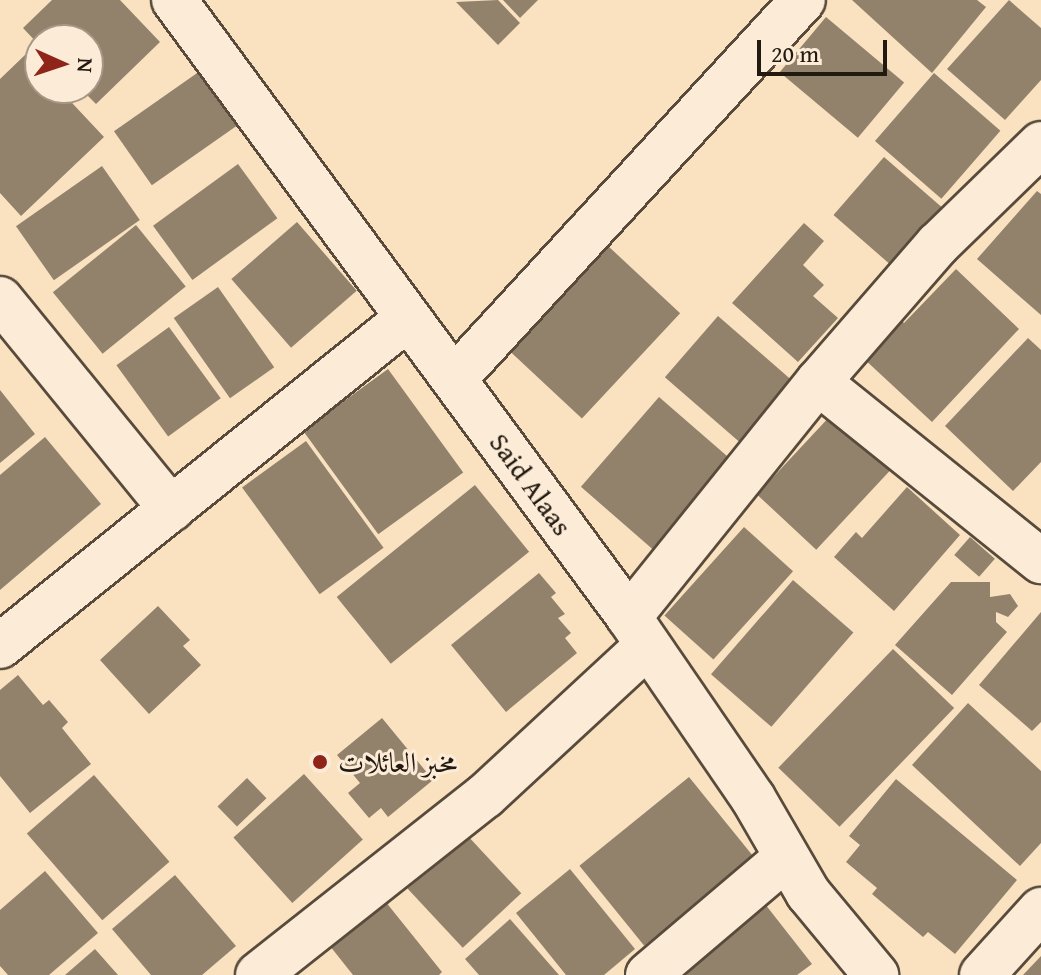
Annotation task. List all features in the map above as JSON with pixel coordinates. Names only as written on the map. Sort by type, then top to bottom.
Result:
[{"type":"street","name":"Said Alaas","points":[[174,0],[638,632],[753,798],[785,859],[876,975]]},
{"type":"street","points":[[454,379],[803,0]]},
{"type":"street","points":[[258,975],[485,796],[638,632],[818,382],[938,244],[1041,144]]},
{"type":"street","points":[[0,299],[171,509]]},
{"type":"street","points":[[0,646],[408,318]]},
{"type":"street","points":[[818,382],[1040,556]]},
{"type":"street","points":[[648,975],[785,859]]},
{"type":"street","points":[[982,975],[1041,910]]},
{"type":"building","points":[[52,0],[120,0],[160,42],[104,96],[104,24],[27,24]]},
{"type":"building","points":[[498,0],[520,23],[498,45],[456,2]]},
{"type":"building","points":[[503,0],[538,0],[520,18]]},
{"type":"building","points":[[852,0],[977,0],[986,7],[932,73]]},
{"type":"building","points":[[1009,0],[1041,28],[1041,80],[1005,120],[947,69]]},
{"type":"building","points":[[826,17],[904,83],[858,138],[780,72]]},
{"type":"building","points":[[24,56],[24,104],[73,104],[104,137],[21,216],[0,193],[0,79]]},
{"type":"building","points":[[200,71],[238,125],[152,185],[114,131]]},
{"type":"building","points":[[934,73],[1000,131],[941,199],[875,141]]},
{"type":"building","points":[[884,157],[946,211],[895,269],[833,215]]},
{"type":"building","points":[[238,164],[277,218],[192,280],[153,226]]},
{"type":"building","points":[[102,166],[140,220],[54,280],[16,226]]},
{"type":"building","points":[[1037,191],[1041,194],[1041,315],[977,259]]},
{"type":"building","points":[[297,222],[357,291],[291,348],[231,279]]},
{"type":"building","points":[[804,223],[824,241],[803,265],[824,285],[813,296],[838,318],[798,362],[732,303]]},
{"type":"building","points":[[136,225],[186,286],[103,354],[53,292]]},
{"type":"building","points":[[607,245],[680,313],[582,419],[509,350]]},
{"type":"building","points":[[956,269],[1019,329],[932,422],[862,357],[899,318],[904,323]]},
{"type":"building","points":[[218,287],[274,367],[230,398],[174,318]]},
{"type":"building","points":[[718,316],[803,390],[750,451],[665,377]]},
{"type":"building","points":[[169,327],[221,398],[168,436],[116,365]]},
{"type":"building","points":[[1028,338],[1041,350],[1041,462],[1013,491],[945,426]]},
{"type":"building","points":[[388,369],[463,473],[378,534],[303,431]]},
{"type":"building","points":[[0,390],[35,434],[0,463]]},
{"type":"building","points":[[659,397],[734,463],[656,552],[581,487]]},
{"type":"building","points":[[832,414],[891,469],[816,550],[757,494]]},
{"type":"building","points":[[45,437],[101,504],[0,590],[0,475]]},
{"type":"building","points":[[306,441],[384,548],[320,594],[242,487]]},
{"type":"building","points":[[475,485],[529,552],[391,664],[337,597]]},
{"type":"building","points":[[907,487],[960,535],[894,611],[834,557],[856,532],[862,538]]},
{"type":"building","points":[[744,527],[793,571],[713,660],[664,615]]},
{"type":"building","points":[[970,537],[995,559],[979,577],[954,555]]},
{"type":"building","points":[[539,573],[556,593],[551,597],[565,614],[558,618],[571,633],[565,638],[577,653],[506,712],[451,645]]},
{"type":"building","points":[[793,580],[853,632],[771,727],[711,674]]},
{"type":"building","points":[[951,582],[990,582],[990,597],[1010,594],[1018,606],[1008,617],[996,612],[996,622],[1007,632],[952,695],[895,645]]},
{"type":"building","points":[[158,606],[190,640],[183,646],[201,665],[149,714],[100,660]]},
{"type":"building","points":[[1041,612],[1041,722],[1032,731],[979,685]]},
{"type":"building","points":[[893,649],[954,708],[840,827],[778,768]]},
{"type":"building","points":[[18,675],[43,705],[49,700],[68,722],[62,728],[91,764],[30,813],[0,776],[0,690]]},
{"type":"building","points":[[968,703],[1041,771],[1041,843],[1020,866],[912,765]]},
{"type":"building","points":[[382,718],[433,780],[388,817],[381,808],[369,818],[348,793],[360,783],[337,755]]},
{"type":"building","points":[[304,774],[363,839],[292,903],[233,838]]},
{"type":"building","points":[[94,775],[169,862],[102,920],[27,833]]},
{"type":"building","points":[[689,777],[754,857],[644,946],[579,866]]},
{"type":"building","points":[[247,778],[266,798],[237,827],[218,806]]},
{"type":"building","points":[[896,779],[1017,880],[955,954],[928,932],[923,937],[872,894],[877,888],[846,862],[860,845],[849,836]]},
{"type":"building","points":[[466,834],[521,893],[463,948],[407,889]]},
{"type":"building","points":[[570,869],[635,949],[604,975],[566,975],[516,913]]},
{"type":"building","points":[[45,871],[98,933],[49,975],[8,975],[0,966],[0,910]]},
{"type":"building","points":[[175,875],[236,946],[202,975],[151,975],[112,929]]},
{"type":"building","points":[[381,896],[442,972],[439,975],[353,975],[326,941]]},
{"type":"building","points":[[765,904],[812,964],[797,975],[687,975],[682,968]]},
{"type":"building","points":[[510,919],[559,975],[479,975],[465,959]]},
{"type":"building","points":[[95,949],[118,975],[65,975]]},
{"type":"building","points":[[1041,956],[1041,975],[1023,975]]},
{"type":"place","name":"مخبز العائلات","points":[[320,762]]}]
